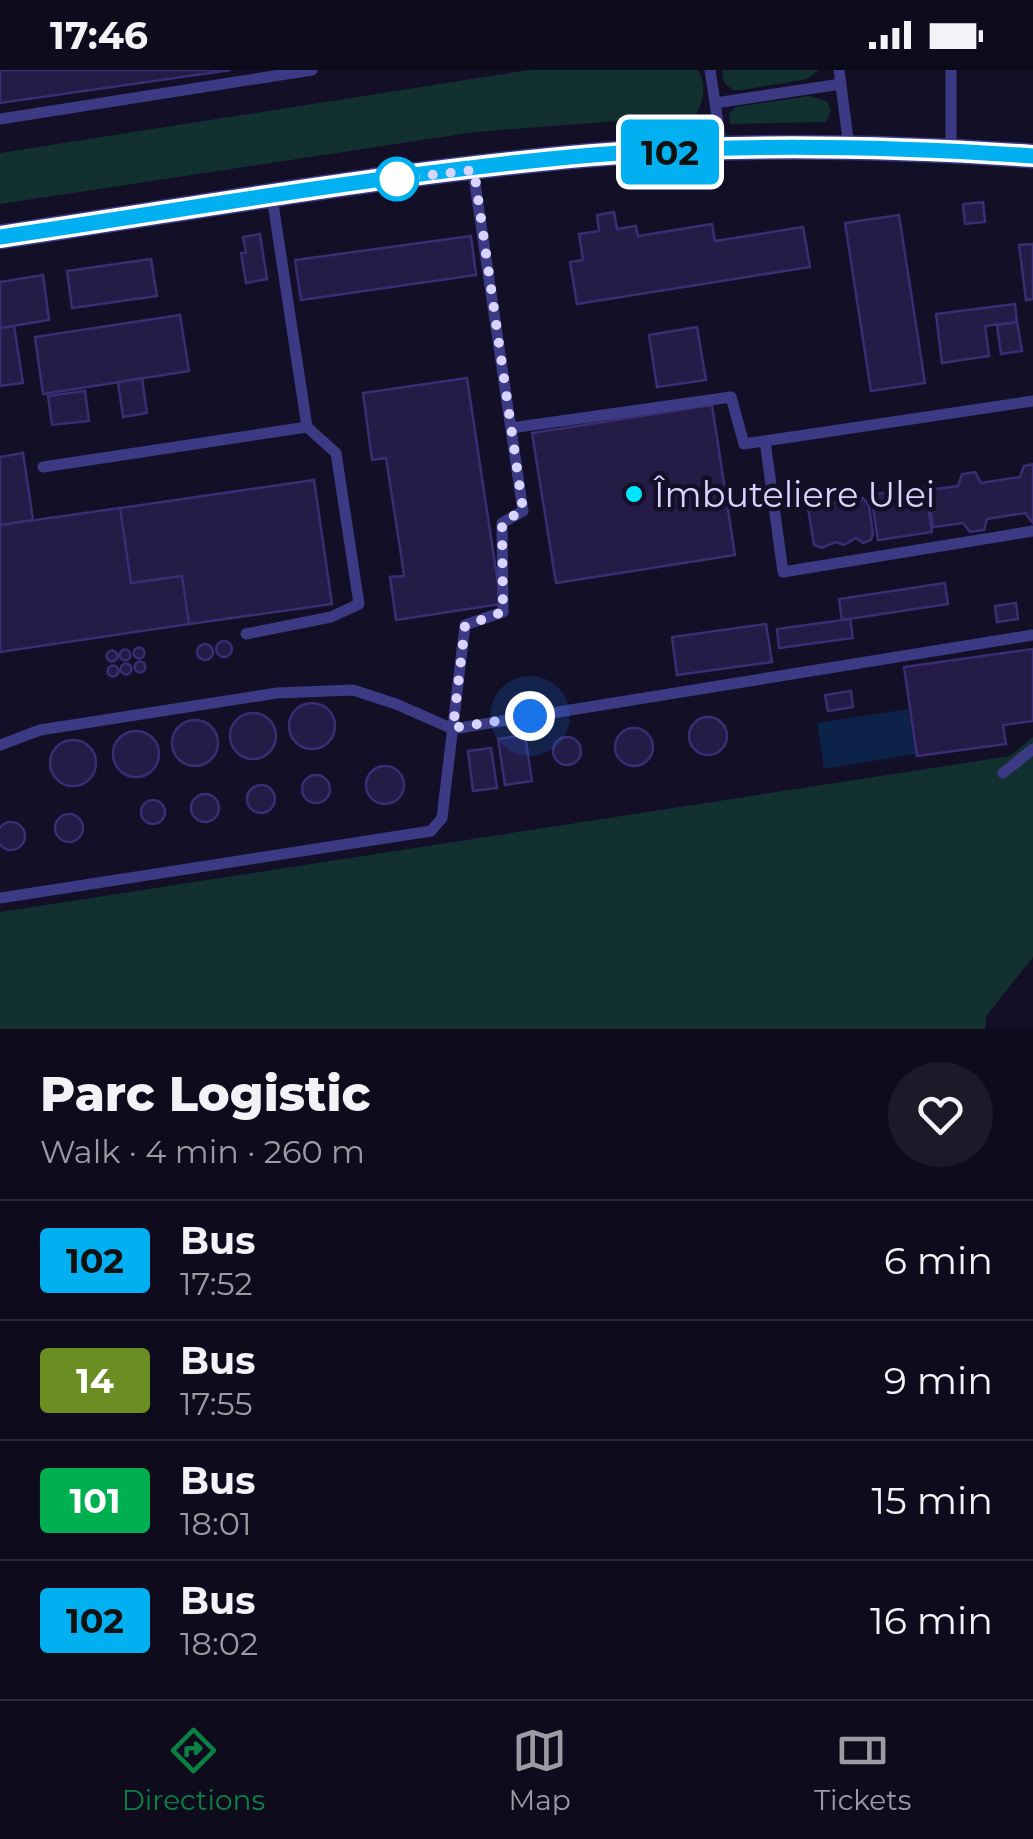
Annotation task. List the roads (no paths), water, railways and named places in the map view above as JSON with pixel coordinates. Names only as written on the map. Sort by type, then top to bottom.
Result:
[{"type":"street","points":[[0,237],[594,155],[849,147],[1032,161]]},
{"type":"lane","points":[[0,119],[312,70]]},
{"type":"lane","points":[[710,70],[722,149]]},
{"type":"lane","points":[[839,70],[849,147]]},
{"type":"lane","points":[[951,70],[951,152]]},
{"type":"lane","points":[[715,103],[840,84]]},
{"type":"lane","points":[[0,898],[431,831],[442,818],[465,626],[503,612],[502,523],[523,510],[474,170]]},
{"type":"lane","points":[[246,634],[331,617],[358,604],[336,453],[307,427],[272,197]]},
{"type":"lane","points":[[511,428],[731,396],[744,444],[1033,401]]},
{"type":"lane","points":[[43,467],[307,427]]},
{"type":"lane","points":[[765,441],[784,572],[1033,531]]},
{"type":"lane","points":[[0,746],[40,730],[277,694],[353,690],[453,728],[1033,635]]},
{"type":"lane","points":[[1003,773],[1033,749]]},
{"type":"water","points":[[908,709],[916,754],[824,769],[817,723]]},
{"type":"place","name":"Îmbuteliere Ulei","points":[[634,494]]}]
